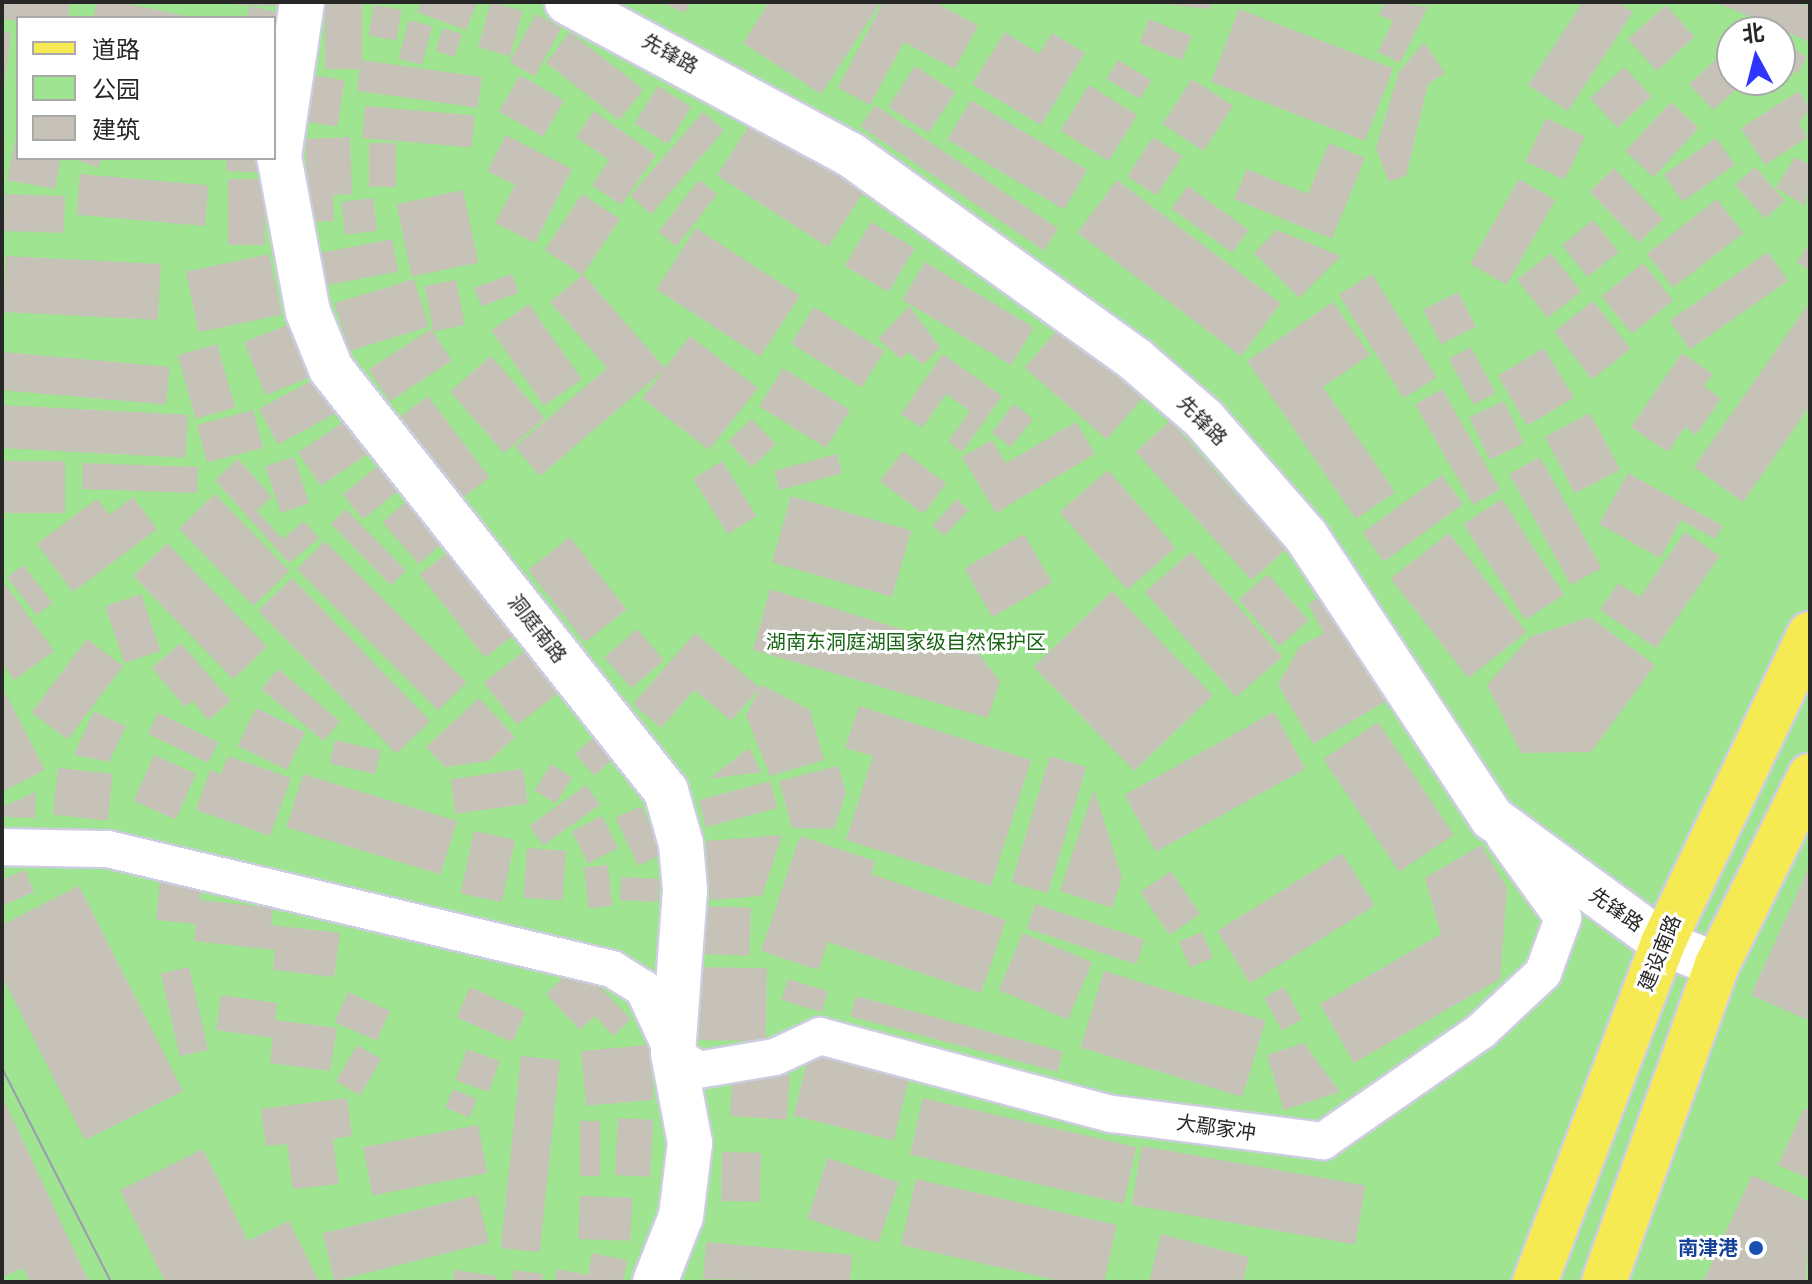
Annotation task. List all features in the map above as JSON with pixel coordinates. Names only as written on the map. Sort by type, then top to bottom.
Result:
[{"type":"main road","name":"洞庭南路","points":[[302,2],[279,156],[308,312],[331,369],[666,791],[685,890],[673,1053],[690,1143],[681,1216],[655,1282]]},
{"type":"main road","name":"先锋路","points":[[567,2],[851,155],[1020,271],[1193,409],[1306,536],[1492,818],[1663,943],[1717,965]]},
{"type":"main road","name":"建设南路","points":[[1535,1282],[1663,943],[1810,634]]},
{"type":"main road","points":[[1604,1282],[1717,965],[1810,776]]},
{"type":"street","name":"大鄢家冲","points":[[673,1053],[698,1070],[775,1057],[820,1036],[1112,1114],[1323,1141],[1481,1031],[1543,973],[1563,918],[1492,818]]},
{"type":"street","points":[[2,847],[108,849],[547,949],[643,988],[673,1053]]},
{"type":"green space","name":"湖南东洞庭湖国家级自然保护区","points":[[2,2],[1810,2],[1810,1282],[2,1282]]},
{"type":"building","points":[[2,2],[70,2],[68,16],[2,19]]},
{"type":"building","points":[[97,2],[119,2],[186,16],[94,16]]},
{"type":"building","points":[[236,2],[290,2],[290,6],[236,5]]},
{"type":"building","points":[[325,2],[362,2],[362,69],[325,69]]},
{"type":"building","points":[[421,2],[477,2],[466,30],[417,12]]},
{"type":"building","points":[[491,2],[523,11],[510,56],[478,47]]},
{"type":"building","points":[[661,2],[690,2],[685,13]]},
{"type":"building","points":[[769,2],[881,2],[821,94],[743,43]]},
{"type":"building","points":[[883,2],[934,2],[978,25],[955,69],[904,42],[870,105],[838,88]]},
{"type":"building","points":[[1146,2],[1211,2],[1210,9]]},
{"type":"building","points":[[1385,2],[1428,7],[1400,63],[1378,52],[1393,21],[1379,15]]},
{"type":"building","points":[[1583,2],[1618,2],[1633,12],[1568,111],[1528,85]]},
{"type":"building","points":[[1715,2],[1798,2],[1810,7],[1810,42],[1796,36],[1796,16],[1748,16]]},
{"type":"building","points":[[374,5],[402,10],[396,40],[369,36]]},
{"type":"building","points":[[1666,5],[1695,37],[1657,71],[1628,39]]},
{"type":"building","points":[[250,6],[282,13],[276,34],[276,16],[248,16]]},
{"type":"building","points":[[1239,9],[1393,68],[1365,141],[1211,82]]},
{"type":"building","points":[[536,14],[561,28],[535,76],[509,62]]},
{"type":"building","points":[[1149,19],[1192,36],[1182,60],[1139,43]]},
{"type":"building","points":[[409,20],[432,26],[422,65],[399,59]]},
{"type":"building","points":[[443,28],[462,34],[455,57],[436,51]]},
{"type":"building","points":[[2,32],[11,33],[4,87],[2,87]]},
{"type":"building","points":[[570,32],[643,89],[619,120],[546,63]]},
{"type":"building","points":[[1005,32],[1039,54],[1052,33],[1085,53],[1041,125],[972,84]]},
{"type":"building","points":[[1424,42],[1445,73],[1428,84],[1406,176],[1389,182],[1376,148],[1399,72]]},
{"type":"building","points":[[1796,50],[1807,57],[1796,73]]},
{"type":"building","points":[[361,60],[482,77],[477,108],[357,91]]},
{"type":"building","points":[[1118,60],[1151,80],[1140,99],[1107,79]]},
{"type":"building","points":[[1716,60],[1716,96],[1728,96],[1713,110],[1689,84]]},
{"type":"building","points":[[915,66],[955,92],[929,133],[888,107]]},
{"type":"building","points":[[1624,67],[1651,96],[1618,128],[1590,98]]},
{"type":"building","points":[[312,75],[345,80],[337,127],[305,121]]},
{"type":"building","points":[[520,75],[564,100],[543,137],[499,111]]},
{"type":"building","points":[[1192,79],[1233,106],[1204,151],[1163,124]]},
{"type":"building","points":[[1089,85],[1137,115],[1109,161],[1060,131]]},
{"type":"building","points":[[658,86],[691,107],[668,144],[635,123]]},
{"type":"building","points":[[1799,91],[1810,108],[1799,123],[1808,137],[1765,165],[1741,128],[1791,96],[1796,96]]},
{"type":"building","points":[[971,100],[1088,170],[1064,209],[947,139]]},
{"type":"building","points":[[1671,102],[1699,128],[1653,177],[1625,151]]},
{"type":"building","points":[[875,105],[1058,229],[1044,250],[860,127]]},
{"type":"building","points":[[365,106],[475,116],[472,147],[362,138]]},
{"type":"building","points":[[594,111],[656,155],[621,205],[592,185],[609,160],[576,137]]},
{"type":"building","points":[[703,112],[724,130],[651,214],[630,196]]},
{"type":"building","points":[[1546,118],[1585,136],[1565,180],[1526,162]]},
{"type":"building","points":[[753,120],[864,192],[828,247],[717,175]]},
{"type":"building","points":[[506,135],[572,169],[535,243],[495,223],[515,185],[487,171]]},
{"type":"building","points":[[350,137],[352,194],[333,195],[334,221],[309,222],[305,139]]},
{"type":"building","points":[[1153,137],[1182,156],[1157,195],[1127,176]]},
{"type":"building","points":[[16,138],[16,160],[61,160],[55,189],[7,180]]},
{"type":"building","points":[[1716,138],[1735,165],[1683,202],[1664,175]]},
{"type":"building","points":[[369,143],[396,143],[396,187],[369,187]]},
{"type":"building","points":[[1329,143],[1365,158],[1332,239],[1234,199],[1247,169],[1308,194]]},
{"type":"building","points":[[1795,157],[1810,165],[1806,206],[1776,188]]},
{"type":"building","points":[[77,160],[100,160],[98,168]]},
{"type":"building","points":[[227,160],[265,160],[264,173],[226,171]]},
{"type":"building","points":[[1755,167],[1785,200],[1765,219],[1735,185]]},
{"type":"building","points":[[1614,168],[1663,219],[1639,243],[1590,192]]},
{"type":"building","points":[[80,174],[209,185],[205,226],[76,215]]},
{"type":"building","points":[[228,179],[265,179],[265,245],[228,245]]},
{"type":"building","points":[[1519,179],[1555,200],[1506,285],[1470,264]]},
{"type":"building","points":[[699,180],[717,194],[676,246],[658,232]]},
{"type":"building","points":[[1117,180],[1281,303],[1241,356],[1077,233]]},
{"type":"building","points":[[1188,186],[1249,230],[1232,253],[1172,209]]},
{"type":"building","points":[[463,190],[478,262],[412,277],[396,204]]},
{"type":"building","points":[[5,194],[65,196],[64,233],[4,231]]},
{"type":"building","points":[[582,194],[620,219],[583,274],[665,368],[690,336],[758,388],[709,450],[642,398],[664,370],[540,476],[515,447],[607,368],[550,302],[582,275],[545,250]]},
{"type":"building","points":[[373,198],[377,231],[345,235],[341,202]]},
{"type":"building","points":[[1717,199],[1743,233],[1673,288],[1647,254]]},
{"type":"building","points":[[1593,220],[1619,252],[1588,277],[1562,245]]},
{"type":"building","points":[[871,222],[915,248],[888,292],[845,266]]},
{"type":"building","points":[[696,228],[800,296],[760,357],[656,289]]},
{"type":"building","points":[[1277,230],[1341,256],[1299,298],[1254,253]]},
{"type":"building","points":[[392,239],[398,271],[323,286],[316,254]]},
{"type":"building","points":[[1810,243],[1810,271],[1797,262]]},
{"type":"building","points":[[1768,252],[1788,281],[1690,349],[1670,321]]},
{"type":"building","points":[[1551,253],[1581,292],[1547,318],[1517,279]]},
{"type":"building","points":[[269,254],[282,315],[199,332],[186,272]]},
{"type":"building","points":[[6,256],[161,264],[158,320],[3,312]]},
{"type":"building","points":[[925,262],[1034,327],[1011,365],[902,300]]},
{"type":"building","points":[[1643,263],[1673,300],[1632,334],[1602,296]]},
{"type":"building","points":[[512,274],[519,293],[481,306],[474,288]]},
{"type":"building","points":[[1372,274],[1437,377],[1404,398],[1339,295]]},
{"type":"building","points":[[414,279],[429,327],[349,351],[335,303]]},
{"type":"building","points":[[456,280],[465,325],[433,331],[425,286]]},
{"type":"building","points":[[1458,292],[1476,327],[1441,344],[1423,310]]},
{"type":"building","points":[[1593,301],[1631,349],[1592,379],[1554,331]]},
{"type":"building","points":[[1333,302],[1370,355],[1323,387],[1395,492],[1356,519],[1247,361]]},
{"type":"building","points":[[1810,302],[1810,406],[1743,502],[1694,467]]},
{"type":"building","points":[[529,304],[582,379],[544,406],[491,330]]},
{"type":"building","points":[[909,306],[940,347],[923,365],[908,352],[901,359],[878,339]]},
{"type":"building","points":[[814,307],[884,351],[862,387],[791,343]]},
{"type":"building","points":[[297,321],[318,374],[266,395],[244,342]]},
{"type":"building","points":[[1060,327],[1142,399],[1107,439],[1025,368]]},
{"type":"building","points":[[431,329],[452,361],[390,401],[369,369]]},
{"type":"building","points":[[217,344],[235,407],[196,419],[178,355]]},
{"type":"building","points":[[1471,347],[1495,393],[1473,405],[1449,359]]},
{"type":"building","points":[[1544,348],[1574,398],[1528,426],[1498,376]]},
{"type":"building","points":[[2,352],[169,367],[166,404],[2,390]]},
{"type":"building","points":[[1682,353],[1713,374],[1704,386],[1721,399],[1696,435],[1685,427],[1668,452],[1631,427]]},
{"type":"building","points":[[943,354],[1002,396],[962,452],[948,442],[970,411],[946,394],[922,428],[901,414]]},
{"type":"building","points":[[491,356],[545,418],[504,453],[450,391]]},
{"type":"building","points":[[783,368],[850,410],[826,448],[759,406]]},
{"type":"building","points":[[321,376],[340,411],[278,444],[259,409]]},
{"type":"building","points":[[1442,389],[1500,489],[1473,505],[1415,404]]},
{"type":"building","points":[[428,396],[489,477],[460,500],[398,418]]},
{"type":"building","points":[[1504,401],[1524,444],[1489,460],[1470,417]]},
{"type":"building","points":[[1014,404],[1033,419],[1011,447],[992,432]]},
{"type":"building","points":[[2,405],[188,415],[185,458],[2,448]]},
{"type":"building","points":[[253,410],[263,448],[207,463],[197,425]]},
{"type":"building","points":[[1590,413],[1620,470],[1575,493],[1545,437]]},
{"type":"building","points":[[348,419],[370,452],[321,486],[298,453]]},
{"type":"building","points":[[752,419],[776,445],[752,467],[728,442]]},
{"type":"building","points":[[1170,421],[1286,550],[1252,580],[1136,452]]},
{"type":"building","points":[[1076,422],[1095,454],[996,513],[962,457],[992,440],[1006,463]]},
{"type":"building","points":[[903,451],[946,483],[923,514],[880,481]]},
{"type":"building","points":[[837,454],[842,473],[779,490],[774,471]]},
{"type":"building","points":[[294,457],[309,504],[281,513],[265,466]]},
{"type":"building","points":[[1540,457],[1602,568],[1571,585],[1509,474]]},
{"type":"building","points":[[238,459],[272,497],[257,511],[283,539],[304,521],[319,538],[289,563],[215,480]]},
{"type":"building","points":[[2,461],[65,461],[65,513],[2,513]]},
{"type":"building","points":[[384,461],[404,486],[363,519],[343,494]]},
{"type":"building","points":[[722,461],[756,516],[728,534],[693,479]]},
{"type":"building","points":[[83,463],[198,467],[197,493],[82,489]]},
{"type":"building","points":[[1108,470],[1176,548],[1127,590],[1060,512]]},
{"type":"building","points":[[1628,473],[1723,526],[1715,539],[1681,520],[1660,558],[1599,524]]},
{"type":"building","points":[[1442,475],[1463,504],[1384,562],[1363,533]]},
{"type":"building","points":[[215,494],[289,571],[253,606],[179,529]]},
{"type":"building","points":[[415,494],[451,536],[419,564],[383,522]]},
{"type":"building","points":[[791,496],[911,530],[892,597],[772,562]]},
{"type":"building","points":[[133,497],[157,529],[73,592],[37,544],[97,499],[110,515]]},
{"type":"building","points":[[957,499],[969,510],[944,536],[932,525]]},
{"type":"building","points":[[1502,499],[1564,595],[1526,620],[1463,524]]},
{"type":"building","points":[[346,509],[406,571],[391,585],[331,524]]},
{"type":"building","points":[[1685,532],[1720,556],[1656,648],[1600,610],[1618,583],[1640,597]]},
{"type":"building","points":[[1449,533],[1527,632],[1468,678],[1391,579]]},
{"type":"building","points":[[1024,534],[1052,582],[992,617],[964,568]]},
{"type":"building","points":[[570,537],[627,609],[585,642],[528,570]]},
{"type":"building","points":[[325,541],[466,682],[438,711],[297,569]]},
{"type":"building","points":[[167,543],[267,647],[233,679],[133,576]]},
{"type":"building","points":[[456,546],[521,630],[485,658],[420,574]]},
{"type":"building","points":[[1191,552],[1282,657],[1236,697],[1145,592]]},
{"type":"building","points":[[23,565],[53,603],[37,615],[7,577]]},
{"type":"building","points":[[1268,574],[1309,621],[1279,646],[1239,600]]},
{"type":"building","points":[[292,578],[430,721],[396,754],[258,611]]},
{"type":"building","points":[[2,580],[54,651],[14,680],[2,663]]},
{"type":"building","points":[[770,589],[977,652],[1000,681],[988,718],[753,650]]},
{"type":"building","points":[[1332,589],[1395,696],[1313,744],[1278,685],[1299,647],[1324,633],[1308,604]]},
{"type":"building","points":[[1112,591],[1213,695],[1134,771],[1034,667]]},
{"type":"building","points":[[141,594],[161,651],[125,663],[105,606]]},
{"type":"building","points":[[1590,617],[1655,665],[1591,752],[1521,753],[1487,685],[1530,637]]},
{"type":"building","points":[[637,629],[664,660],[631,688],[605,657]]},
{"type":"building","points":[[695,633],[760,688],[731,721],[694,690],[661,728],[633,704]]},
{"type":"building","points":[[87,639],[123,666],[68,740],[32,712]]},
{"type":"building","points":[[181,643],[231,701],[208,720],[193,701],[185,707],[152,668]]},
{"type":"building","points":[[532,645],[565,688],[517,725],[484,683]]},
{"type":"building","points":[[278,669],[340,721],[323,741],[261,689]]},
{"type":"building","points":[[762,685],[810,710],[824,760],[770,776],[746,715]]},
{"type":"building","points":[[6,694],[45,770],[2,792],[2,696]]},
{"type":"building","points":[[479,698],[515,737],[489,761],[445,767],[426,747]]},
{"type":"building","points":[[859,706],[1031,760],[991,886],[846,840],[873,756],[845,748]]},
{"type":"building","points":[[256,708],[305,732],[287,770],[238,746]]},
{"type":"building","points":[[94,711],[126,726],[109,762],[74,755]]},
{"type":"building","points":[[1274,712],[1306,769],[1156,852],[1124,795]]},
{"type":"building","points":[[158,713],[218,742],[208,763],[148,734]]},
{"type":"building","points":[[1378,722],[1454,835],[1399,872],[1323,759]]},
{"type":"building","points":[[600,732],[619,754],[594,776],[575,754]]},
{"type":"building","points":[[335,740],[381,751],[375,774],[330,763]]},
{"type":"building","points":[[749,748],[761,772],[709,779]]},
{"type":"building","points":[[154,755],[196,774],[176,819],[134,801]]},
{"type":"building","points":[[228,756],[291,778],[270,836],[196,810],[210,770],[221,774]]},
{"type":"building","points":[[1050,756],[1086,767],[1048,893],[1011,882]]},
{"type":"building","points":[[551,764],[572,777],[556,804],[535,790]]},
{"type":"building","points":[[838,766],[846,792],[834,829],[792,828],[779,781]]},
{"type":"building","points":[[58,768],[113,774],[108,820],[53,815]]},
{"type":"building","points":[[523,769],[528,804],[456,814],[451,779]]},
{"type":"building","points":[[303,774],[457,821],[441,875],[287,828]]},
{"type":"building","points":[[770,781],[777,808],[706,827],[699,800]]},
{"type":"building","points":[[586,785],[600,804],[543,846],[529,826]]},
{"type":"building","points":[[1094,789],[1122,878],[1112,908],[1060,891]]},
{"type":"building","points":[[36,792],[35,818],[2,817],[2,807]]},
{"type":"building","points":[[641,806],[663,854],[638,866],[616,818]]},
{"type":"building","points":[[602,816],[618,848],[588,864],[572,831]]},
{"type":"building","points":[[474,831],[515,840],[502,902],[461,894]]},
{"type":"building","points":[[782,835],[762,896],[710,900],[706,841]]},
{"type":"building","points":[[800,836],[875,861],[871,874],[1006,920],[981,993],[828,942],[818,970],[761,951]]},
{"type":"building","points":[[1481,845],[1507,888],[1500,979],[1354,1063],[1320,1004],[1441,934],[1425,878]]},
{"type":"building","points":[[527,848],[566,851],[562,901],[524,898]]},
{"type":"building","points":[[1342,853],[1375,906],[1250,983],[1217,931]]},
{"type":"building","points":[[608,865],[612,906],[588,908],[584,868]]},
{"type":"building","points":[[1810,865],[1810,1021],[1751,995]]},
{"type":"building","points":[[25,870],[34,892],[2,906],[2,880]]},
{"type":"building","points":[[1171,871],[1200,914],[1169,935],[1140,892]]},
{"type":"building","points":[[621,877],[660,879],[659,902],[620,900]]},
{"type":"building","points":[[160,881],[201,886],[200,900],[273,908],[271,925],[340,933],[334,977],[273,970],[275,950],[194,941],[196,924],[156,920]]},
{"type":"building","points":[[79,886],[183,1091],[85,1140],[2,976],[2,925]]},
{"type":"building","points":[[1035,904],[1144,940],[1136,964],[1027,929]]},
{"type":"building","points":[[702,906],[751,908],[749,956],[700,954]]},
{"type":"building","points":[[1202,932],[1213,958],[1190,968],[1179,942]]},
{"type":"building","points":[[1023,933],[1092,962],[1068,1019],[999,990]]},
{"type":"building","points":[[578,964],[631,1019],[613,1036],[595,1016],[580,1030],[546,994]]},
{"type":"building","points":[[189,967],[208,1050],[180,1056],[161,974]]},
{"type":"building","points":[[698,967],[767,968],[766,1041],[697,1040]]},
{"type":"building","points":[[1104,971],[1266,1020],[1242,1097],[1081,1048]]},
{"type":"building","points":[[788,979],[828,991],[822,1012],[782,1000]]},
{"type":"building","points":[[470,987],[526,1012],[512,1042],[457,1017]]},
{"type":"building","points":[[1284,987],[1302,1019],[1282,1031],[1264,998]]},
{"type":"building","points":[[348,992],[390,1011],[377,1041],[335,1022]]},
{"type":"building","points":[[221,995],[277,1003],[275,1020],[337,1028],[330,1071],[270,1063],[273,1038],[216,1030]]},
{"type":"building","points":[[856,996],[1063,1051],[1057,1072],[851,1016]]},
{"type":"building","points":[[812,1042],[912,1067],[894,1141],[794,1116]]},
{"type":"building","points":[[1304,1043],[1340,1092],[1284,1110],[1267,1055]]},
{"type":"building","points":[[357,1045],[381,1059],[360,1095],[336,1081]]},
{"type":"building","points":[[649,1045],[654,1100],[586,1106],[581,1051]]},
{"type":"building","points":[[467,1049],[500,1061],[489,1092],[456,1080]]},
{"type":"building","points":[[521,1056],[560,1060],[540,1252],[501,1248]]},
{"type":"building","points":[[733,1071],[790,1075],[787,1120],[730,1116]]},
{"type":"building","points":[[453,1089],[477,1099],[469,1118],[445,1107]]},
{"type":"building","points":[[2,1096],[89,1282],[30,1282],[23,1268],[2,1277]]},
{"type":"building","points":[[347,1098],[352,1136],[333,1139],[339,1184],[293,1189],[287,1144],[266,1146],[261,1109]]},
{"type":"building","points":[[923,1098],[1136,1147],[1123,1204],[910,1155]]},
{"type":"building","points":[[1804,1108],[1810,1111],[1810,1179],[1778,1165]]},
{"type":"building","points":[[618,1118],[653,1120],[650,1177],[615,1175]]},
{"type":"building","points":[[580,1121],[600,1121],[600,1176],[580,1176]]},
{"type":"building","points":[[478,1125],[487,1173],[372,1195],[363,1147]]},
{"type":"building","points":[[1142,1146],[1366,1185],[1355,1245],[1132,1205]]},
{"type":"building","points":[[203,1149],[248,1241],[289,1221],[319,1282],[165,1282],[120,1190]]},
{"type":"building","points":[[722,1152],[761,1153],[760,1202],[721,1201]]},
{"type":"building","points":[[828,1158],[899,1182],[878,1243],[807,1219]]},
{"type":"building","points":[[1752,1175],[1810,1202],[1806,1282],[1703,1282]]},
{"type":"building","points":[[916,1179],[1117,1225],[1104,1282],[1064,1282],[901,1245]]},
{"type":"building","points":[[477,1195],[489,1243],[335,1281],[323,1233]]},
{"type":"building","points":[[580,1196],[632,1198],[630,1241],[578,1239]]},
{"type":"building","points":[[1161,1234],[1249,1257],[1243,1282],[1149,1282]]},
{"type":"building","points":[[706,1242],[852,1255],[850,1282],[703,1279]]},
{"type":"building","points":[[592,1253],[627,1260],[623,1282],[555,1282],[557,1269],[588,1275]]},
{"type":"building","points":[[454,1270],[497,1276],[496,1282],[453,1282]]},
{"type":"building","points":[[514,1270],[543,1274],[542,1282],[512,1282]]},
{"type":"tram line","points":[[2,1068],[111,1282]]},
{"type":"place","name":"南津港","points":[[1756,1248]]}]
